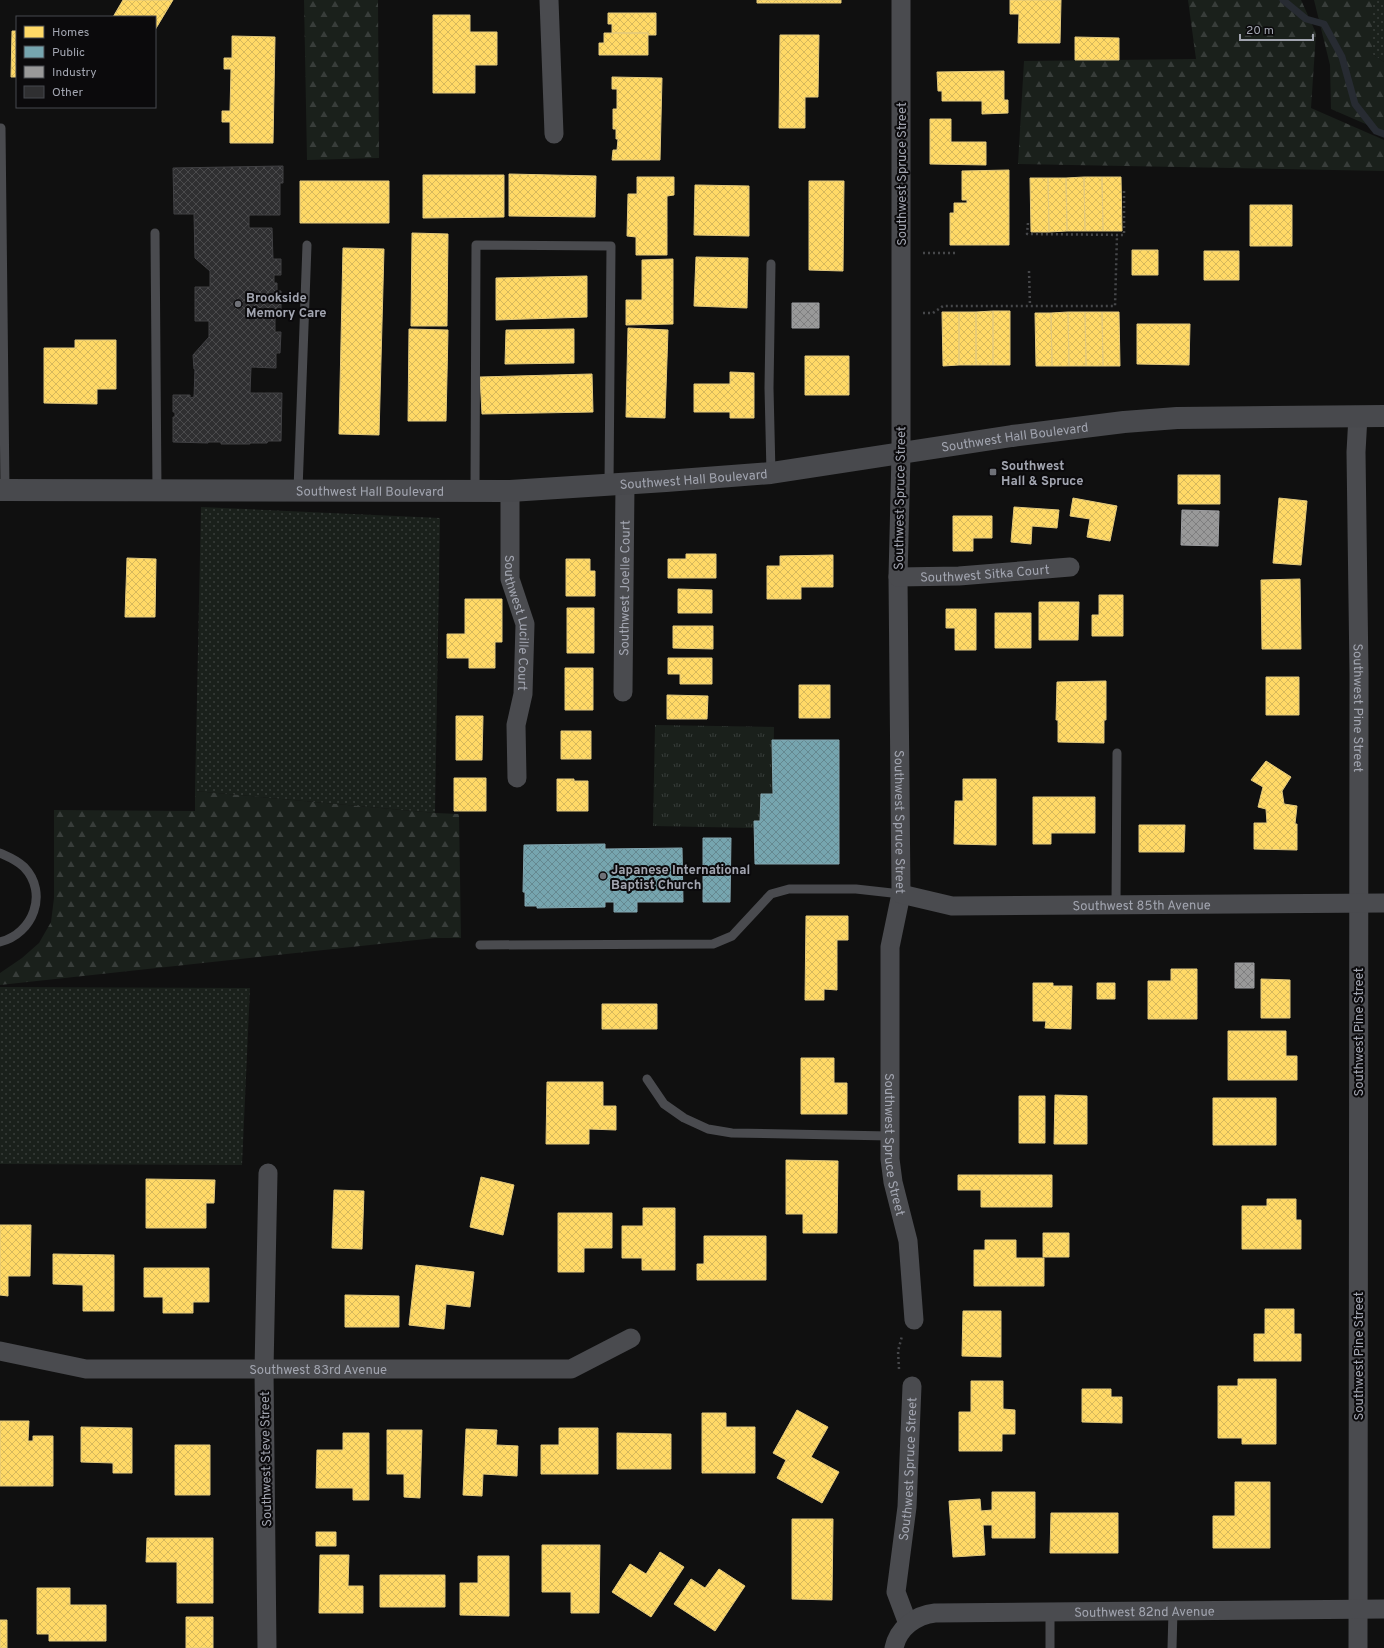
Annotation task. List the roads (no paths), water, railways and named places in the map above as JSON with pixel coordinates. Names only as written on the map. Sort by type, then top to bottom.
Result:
[{"type":"main road","name":"Southwest Hall Boulevard","points":[[2,490],[510,491],[771,473],[1012,436],[1135,421],[1177,418],[1384,416]]},
{"type":"street","points":[[549,0],[554,134]]},
{"type":"street","name":"Southwest Spruce Street","points":[[901,0],[901,454],[898,577],[901,894],[890,947],[890,1136],[891,1172],[908,1241],[914,1320]]},
{"type":"street","name":"Southwest Pine Street","points":[[1358,416],[1356,452],[1359,674],[1358,1648]]},
{"type":"street","name":"Southwest Joelle Court","points":[[617,484],[623,692]]},
{"type":"street","name":"Southwest Lucille Court","points":[[510,491],[510,579],[525,624],[522,694],[516,725],[517,778]]},
{"type":"street","name":"Southwest Sitka Court","points":[[898,577],[959,576],[1070,567]]},
{"type":"street","name":"Southwest 85th Avenue","points":[[901,894],[952,906],[1384,903]]},
{"type":"street","name":"Southwest Steve Street","points":[[267,1648],[264,1370],[268,1173]]},
{"type":"street","name":"Southwest 83rd Avenue","points":[[0,1351],[86,1370],[571,1369],[631,1338]]},
{"type":"street","name":"Southwest Spruce Street","points":[[908,1624],[896,1592],[907,1507],[912,1386]]},
{"type":"street","name":"Southwest 82nd Avenue","points":[[908,1624],[924,1614],[935,1613],[1384,1609]]},
{"type":"street","points":[[894,1648],[901,1633],[908,1624]]},
{"type":"lane","points":[[1,128],[2,490]]},
{"type":"lane","points":[[155,233],[157,490]]},
{"type":"lane","points":[[298,490],[306,245]]},
{"type":"lane","points":[[475,490],[476,245],[611,246],[617,484]]},
{"type":"lane","points":[[771,264],[769,388],[771,473]]},
{"type":"lane","points":[[1116,905],[1117,753]]},
{"type":"lane","points":[[0,853],[13,858],[24,867],[33,879],[36,893],[35,908],[30,921],[21,932],[9,940],[0,942]]},
{"type":"lane","points":[[480,945],[713,944],[732,936],[771,894],[789,889],[856,889],[901,894]]},
{"type":"lane","points":[[647,1079],[664,1104],[684,1118],[708,1129],[732,1133],[890,1136]]},
{"type":"lane","points":[[1172,1648],[1173,1611]]},
{"type":"lane","points":[[1050,1612],[1050,1648]]},
{"type":"waterway","points":[[1283,0],[1306,19],[1324,24],[1342,57],[1355,104],[1376,131],[1384,134]]},
{"type":"place","name":"Brookside Memory Care","points":[[238,304]]},
{"type":"place","name":"Southwest Hall & Spruce","points":[[993,472]]},
{"type":"place","name":"Japanese International Baptist Church","points":[[603,876]]}]
